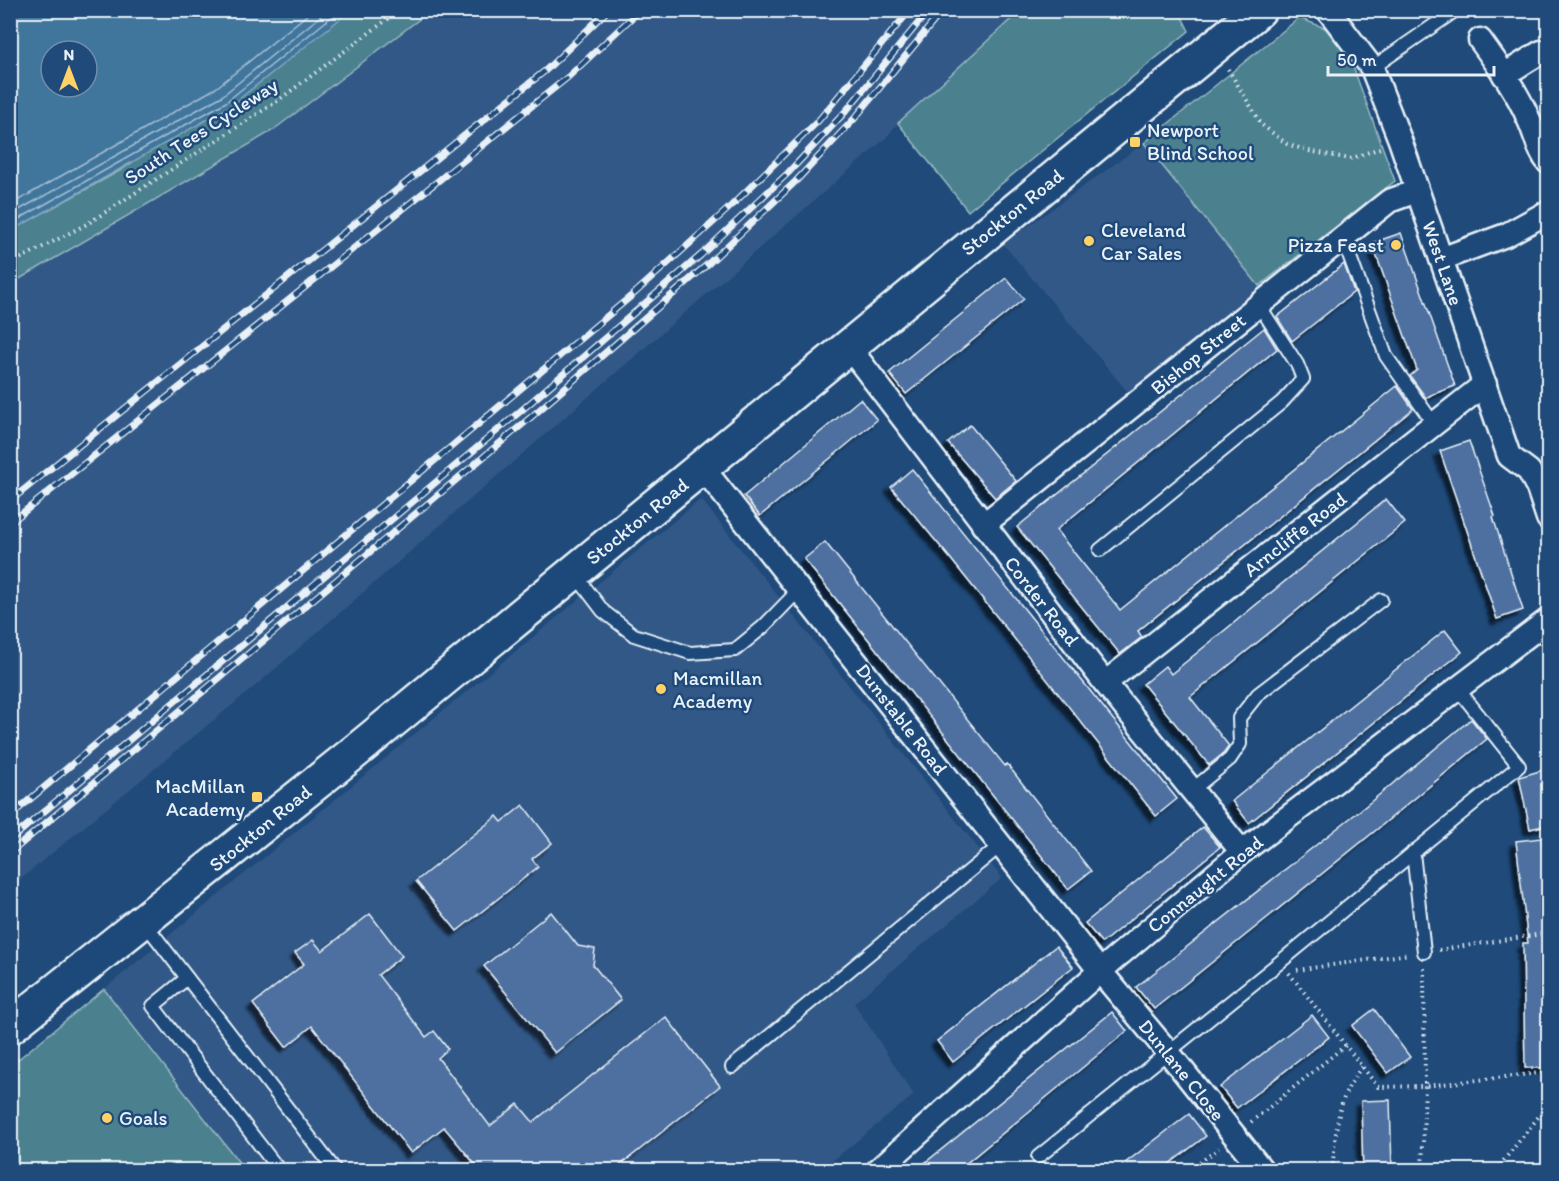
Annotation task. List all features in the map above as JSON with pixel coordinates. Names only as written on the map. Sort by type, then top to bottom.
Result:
[{"type":"main road","name":"Stockton Road","points":[[10,1027],[273,818],[703,468],[848,346],[1258,10]]},
{"type":"street","name":"West Lane","points":[[1328,10],[1372,68],[1400,140],[1509,456],[1538,467],[1538,488],[1548,518]]},
{"type":"street","points":[[1480,40],[1504,75],[1529,120],[1541,153],[1548,162]]},
{"type":"street","points":[[1504,75],[1541,52]]},
{"type":"street","name":"Bishop Street","points":[[983,525],[1389,201],[1417,191]]},
{"type":"street","points":[[1441,259],[1506,235],[1548,212]]},
{"type":"street","name":"Corder Road","points":[[848,346],[1105,683],[1242,852]]},
{"type":"street","name":"Arncliffe Road","points":[[1105,683],[1485,384]]},
{"type":"street","name":"Dunstable Road","points":[[703,468],[1100,971]]},
{"type":"street","name":"Connaught Road","points":[[878,1170],[1100,971],[1242,852],[1548,620]]},
{"type":"street","name":"Dunlane Close","points":[[1100,971],[1262,1170]]},
{"type":"lane","points":[[1372,68],[1456,10]]},
{"type":"lane","points":[[1344,238],[1386,356],[1434,424]]},
{"type":"lane","points":[[1100,550],[1282,402],[1302,379],[1297,364],[1259,305]]},
{"type":"lane","points":[[574,572],[603,611],[634,635],[690,653],[735,650],[763,627],[799,590]]},
{"type":"lane","points":[[1192,790],[1230,759],[1240,744],[1239,718],[1258,694],[1381,600]]},
{"type":"lane","points":[[1038,1157],[1168,1052],[1284,967],[1413,852],[1519,766],[1458,689]]},
{"type":"lane","points":[[732,1066],[1001,845]]},
{"type":"lane","points":[[1413,852],[1424,952]]},
{"type":"lane","points":[[144,921],[335,1170]]},
{"type":"lane","points":[[187,978],[153,1006],[279,1170]]},
{"type":"path","name":"South Tees Cycleway","points":[[10,264],[87,224],[266,108],[400,10]]},
{"type":"path","points":[[1214,48],[1262,125],[1287,144],[1350,159],[1400,140]]},
{"type":"path","points":[[1284,967],[1424,952],[1548,933]]},
{"type":"path","points":[[1422,1170],[1425,1086],[1424,952]]},
{"type":"path","points":[[1284,967],[1378,1087],[1425,1086],[1548,1072]]},
{"type":"path","points":[[1190,1170],[1346,1045]]},
{"type":"path","points":[[1332,1170],[1341,1102],[1350,1082],[1362,1066]]},
{"type":"path","points":[[1496,1170],[1548,1105]]},
{"type":"shaded area","points":[[430,11],[1021,11],[898,123],[885,139],[259,683],[11,887],[10,284],[272,131]]},
{"type":"shaded area","points":[[1144,143],[1259,286],[1132,397],[1003,244]]},
{"type":"shaded area","name":"Macmillan Academy","points":[[701,499],[1002,878],[854,1003],[914,1095],[821,1170],[245,1170],[104,989]]},
{"type":"green space","points":[[1021,10],[1179,11],[1189,31],[968,211],[898,123]]},
{"type":"green space","points":[[350,11],[430,11],[272,131],[11,284],[10,231],[121,170]]},
{"type":"green space","points":[[1299,18],[1341,34],[1395,181],[1259,286],[1144,143]]},
{"type":"green space","name":"Goals","points":[[104,989],[245,1170],[11,1170],[11,1065]]},
{"type":"water","points":[[11,10],[350,10],[229,107],[11,231]]},
{"type":"building","points":[[1401,233],[1455,386],[1426,398],[1410,376],[1417,370],[1372,243]]},
{"type":"building","points":[[1344,264],[1354,292],[1292,341],[1277,317]]},
{"type":"building","points":[[1006,278],[1024,299],[906,394],[889,373]]},
{"type":"building","points":[[1264,328],[1277,349],[1056,530],[1120,610],[1397,386],[1413,409],[1138,631],[1142,637],[1120,654],[1017,527]]},
{"type":"building","points":[[860,399],[877,420],[760,516],[744,496]]},
{"type":"building","points":[[970,425],[1016,481],[995,498],[948,443]]},
{"type":"building","points":[[1469,441],[1495,516],[1493,517],[1523,610],[1497,619],[1440,451]]},
{"type":"building","points":[[912,469],[1177,799],[1156,816],[891,487]]},
{"type":"building","points":[[1386,499],[1405,523],[1190,697],[1229,746],[1209,765],[1143,684],[1165,666],[1171,674]]},
{"type":"building","points":[[825,542],[1005,766],[1007,764],[1091,871],[1068,889],[804,559]]},
{"type":"building","points":[[1445,630],[1462,652],[1249,823],[1232,801]]},
{"type":"building","points":[[1471,719],[1487,739],[1154,1009],[1136,987],[1368,804]]},
{"type":"building","points":[[1543,770],[1548,794],[1548,825],[1530,829],[1519,777]]},
{"type":"building","points":[[523,805],[552,843],[532,859],[538,867],[457,931],[416,881],[497,816],[502,822]]},
{"type":"building","points":[[1203,827],[1220,847],[1102,943],[1085,923]]},
{"type":"building","points":[[1541,838],[1548,886],[1548,1068],[1525,1068],[1523,943],[1528,943],[1516,841]]},
{"type":"building","points":[[551,912],[578,946],[595,949],[593,965],[621,1000],[555,1053],[484,966]]},
{"type":"building","points":[[370,914],[402,956],[378,975],[426,1037],[434,1031],[448,1049],[438,1058],[490,1126],[518,1104],[533,1122],[666,1017],[720,1086],[614,1170],[480,1170],[444,1127],[411,1153],[312,1026],[286,1047],[253,1004],[304,964],[295,953],[313,940],[322,951]]},
{"type":"building","points":[[1056,946],[1073,967],[953,1062],[937,1041]]},
{"type":"building","points":[[1374,1009],[1410,1057],[1388,1073],[1352,1026]]},
{"type":"building","points":[[1112,1012],[1127,1031],[958,1170],[916,1170]]},
{"type":"building","points":[[1312,1015],[1329,1037],[1237,1108],[1220,1087]]},
{"type":"building","points":[[1390,1100],[1392,1170],[1363,1170],[1361,1101]]},
{"type":"building","points":[[1189,1114],[1206,1136],[1161,1170],[1116,1170]]},
{"type":"railway","points":[[10,501],[546,70],[608,10]]},
{"type":"railway","points":[[10,523],[568,77],[640,10]]},
{"type":"railway","points":[[10,816],[636,292],[728,209],[818,121],[910,10]]},
{"type":"railway","points":[[10,840],[523,409],[701,255],[788,173],[846,111],[929,10]]},
{"type":"railway","points":[[10,853],[530,418],[709,263],[796,181],[855,118],[943,10]]},
{"type":"place","name":"Newport Blind School","points":[[1135,142]]},
{"type":"place","name":"Cleveland Car Sales","points":[[1089,241]]},
{"type":"place","name":"Pizza Feast","points":[[1396,245]]},
{"type":"place","name":"Macmillan Academy","points":[[661,689]]},
{"type":"place","name":"MacMillan Academy","points":[[257,797]]},
{"type":"place","name":"Goals","points":[[107,1118]]}]
